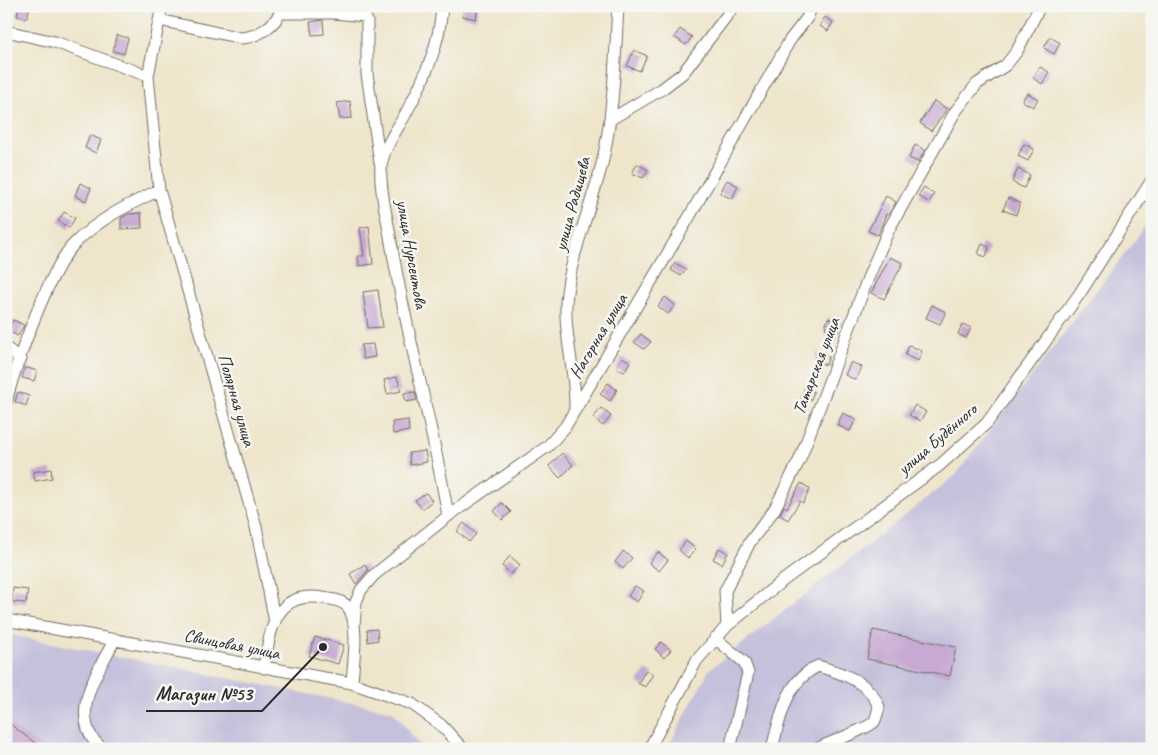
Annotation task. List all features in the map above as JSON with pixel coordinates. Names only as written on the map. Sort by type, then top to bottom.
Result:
[{"type":"street","name":"Полярная улица","points":[[162,6],[148,76],[159,190],[256,527],[275,622]]},
{"type":"street","name":"улица Нурсеитова","points":[[442,6],[437,40],[424,81],[386,150],[381,168],[396,276],[421,394],[440,471],[448,516]]},
{"type":"street","name":"улица Радищева","points":[[575,410],[575,392],[567,327],[567,293],[577,248],[602,164],[611,119],[618,6]]},
{"type":"street","points":[[611,119],[662,89],[683,73],[734,6]]},
{"type":"street","name":"Нагорная улица","points":[[352,683],[356,602],[361,590],[374,575],[448,516],[548,446],[565,427],[790,40],[807,18],[812,6]]},
{"type":"street","name":"Татарская улица","points":[[727,626],[725,591],[750,542],[774,510],[800,459],[868,278],[890,230],[955,112],[977,84],[1006,65],[1017,51],[1040,6]]},
{"type":"street","points":[[159,20],[241,38],[253,37],[269,26],[282,10],[365,16],[367,21],[367,74],[381,168]]},
{"type":"street","points":[[6,31],[55,42],[148,76]]},
{"type":"street","name":"улица Будённого","points":[[727,626],[782,582],[940,465],[987,423],[1080,293],[1152,180]]},
{"type":"street","points":[[6,402],[57,267],[72,247],[92,228],[116,212],[159,190]]},
{"type":"street","points":[[6,348],[21,359]]},
{"type":"street","points":[[264,668],[270,636],[279,610],[289,601],[309,596],[338,601],[348,607],[354,625]]},
{"type":"street","name":"Свинцовая улица","points":[[6,620],[352,683],[412,704],[441,725],[462,749]]},
{"type":"street","points":[[649,749],[697,660],[727,626]]},
{"type":"street","points":[[715,638],[744,662],[748,673],[730,749]]},
{"type":"street","points":[[103,749],[90,736],[85,718],[85,705],[94,678],[116,640]]},
{"type":"street","points":[[772,749],[779,722],[792,688],[804,672],[818,666],[840,673],[860,683],[874,695],[879,707],[874,722],[861,730],[838,738],[817,749]]},
{"type":"shaded area","points":[[1152,215],[1152,749],[667,749],[709,670],[955,476],[1139,235]]},
{"type":"shaded area","points":[[6,634],[393,711],[423,749],[6,749]]},
{"type":"building","points":[[19,6],[30,6],[27,18],[17,16]]},
{"type":"building","points":[[464,6],[478,6],[476,19],[462,16]]},
{"type":"building","points":[[825,17],[833,22],[828,31],[820,26]]},
{"type":"building","points":[[323,20],[324,34],[312,35],[310,22]]},
{"type":"building","points":[[680,29],[692,37],[686,45],[674,37]]},
{"type":"building","points":[[117,35],[128,38],[124,54],[113,51]]},
{"type":"building","points":[[1050,37],[1060,43],[1054,54],[1044,48]]},
{"type":"building","points":[[634,50],[647,56],[640,71],[627,66]]},
{"type":"building","points":[[1040,67],[1049,72],[1042,84],[1033,78]]},
{"type":"building","points":[[1027,93],[1038,99],[1033,107],[1022,101]]},
{"type":"building","points":[[350,101],[352,118],[340,119],[337,103]]},
{"type":"building","points":[[934,101],[947,109],[931,131],[920,123]]},
{"type":"building","points":[[90,135],[101,140],[96,153],[85,148]]},
{"type":"building","points":[[1024,144],[1034,149],[1028,161],[1018,156]]},
{"type":"building","points":[[915,145],[925,150],[918,162],[909,158]]},
{"type":"building","points":[[637,164],[648,170],[643,178],[632,173]]},
{"type":"building","points":[[1018,169],[1030,175],[1024,188],[1012,182]]},
{"type":"building","points":[[727,180],[738,186],[732,199],[720,193]]},
{"type":"building","points":[[80,183],[91,188],[86,201],[75,196]]},
{"type":"building","points":[[924,187],[934,194],[929,202],[918,196]]},
{"type":"building","points":[[886,196],[896,202],[888,215],[886,214],[878,235],[868,231]]},
{"type":"building","points":[[1008,198],[1020,203],[1016,215],[1003,210]]},
{"type":"building","points":[[64,212],[75,218],[69,228],[58,221]]},
{"type":"building","points":[[141,213],[142,228],[121,229],[121,218],[129,214]]},
{"type":"building","points":[[369,226],[373,264],[359,266],[358,256],[364,256],[360,228]]},
{"type":"building","points":[[982,244],[989,247],[986,257],[978,254]]},
{"type":"building","points":[[890,257],[903,263],[884,299],[871,293]]},
{"type":"building","points":[[675,263],[686,269],[681,276],[671,270]]},
{"type":"building","points":[[378,290],[383,327],[368,328],[363,292]]},
{"type":"building","points":[[665,297],[675,305],[668,314],[658,306]]},
{"type":"building","points":[[932,305],[946,312],[940,324],[926,318]]},
{"type":"building","points":[[828,318],[841,322],[838,332],[825,328]]},
{"type":"building","points":[[13,320],[24,325],[18,336],[8,331]]},
{"type":"building","points":[[963,324],[971,328],[966,338],[958,334]]},
{"type":"building","points":[[641,334],[651,342],[644,349],[634,342]]},
{"type":"building","points":[[373,344],[375,357],[363,359],[361,345]]},
{"type":"building","points":[[909,345],[922,351],[918,361],[905,355]]},
{"type":"building","points":[[817,353],[829,356],[826,365],[815,361]]},
{"type":"building","points":[[622,357],[630,362],[624,372],[616,368]]},
{"type":"building","points":[[851,362],[862,367],[856,380],[845,375]]},
{"type":"building","points":[[25,367],[37,371],[34,381],[22,378]]},
{"type":"building","points":[[397,377],[401,391],[387,394],[384,380]]},
{"type":"building","points":[[608,383],[617,390],[610,401],[600,394]]},
{"type":"building","points":[[805,388],[814,392],[810,401],[801,398]]},
{"type":"building","points":[[18,392],[29,396],[26,406],[15,402]]},
{"type":"building","points":[[415,392],[417,400],[406,402],[404,393]]},
{"type":"building","points":[[915,405],[926,412],[920,421],[909,415]]},
{"type":"building","points":[[601,408],[611,416],[603,426],[593,418]]},
{"type":"building","points":[[843,413],[856,419],[850,431],[837,425]]},
{"type":"building","points":[[408,420],[409,431],[393,434],[392,422]]},
{"type":"building","points":[[425,451],[427,462],[410,465],[409,453]]},
{"type":"building","points":[[562,453],[573,465],[560,478],[549,466]]},
{"type":"building","points":[[51,469],[52,478],[35,481],[33,472]]},
{"type":"building","points":[[801,483],[810,489],[803,503],[800,501],[788,520],[780,515],[784,506],[787,508]]},
{"type":"building","points":[[426,493],[432,501],[422,509],[415,500]]},
{"type":"building","points":[[502,503],[511,512],[502,520],[494,511]]},
{"type":"building","points":[[464,523],[476,534],[469,542],[457,531]]},
{"type":"building","points":[[686,541],[696,549],[688,558],[679,550]]},
{"type":"building","points":[[719,548],[728,553],[722,564],[713,559]]},
{"type":"building","points":[[623,551],[632,558],[623,569],[615,562]]},
{"type":"building","points":[[658,552],[668,560],[659,571],[649,563]]},
{"type":"building","points":[[510,556],[520,565],[511,574],[502,566]]},
{"type":"building","points":[[365,564],[368,570],[356,584],[350,574]]},
{"type":"building","points":[[635,586],[644,591],[637,602],[628,596]]},
{"type":"building","points":[[13,588],[28,590],[26,603],[12,602]]},
{"type":"building","points":[[377,629],[378,640],[368,642],[367,630]]},
{"type":"building","points":[[873,630],[956,647],[950,676],[867,659]]},
{"type":"building","points":[[315,637],[344,645],[338,664],[309,656]]},
{"type":"building","points":[[661,642],[671,650],[664,658],[655,649]]},
{"type":"building","points":[[646,670],[653,674],[645,687],[638,683]]},
{"type":"building","points":[[6,721],[43,749],[14,749],[6,743]]},
{"type":"place","name":"Магазин №53","points":[[323,647]]}]
